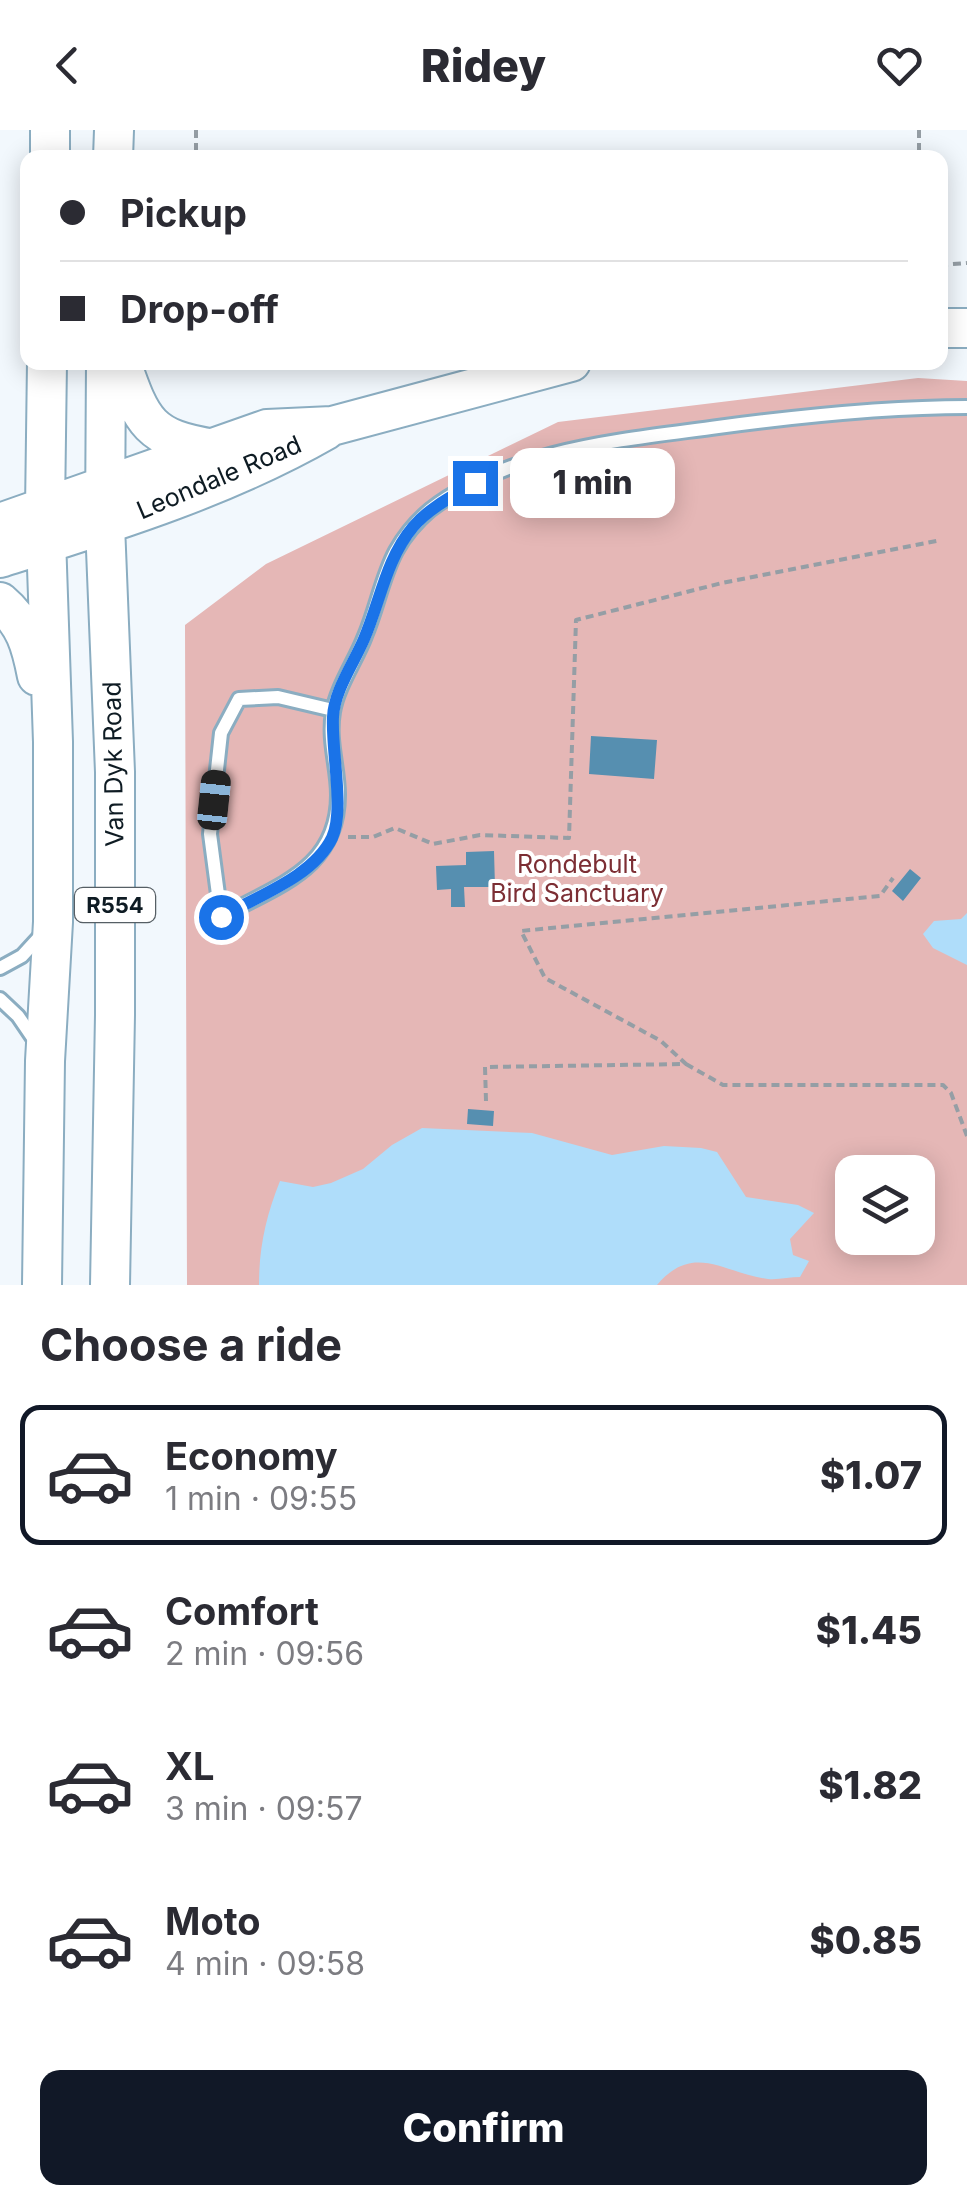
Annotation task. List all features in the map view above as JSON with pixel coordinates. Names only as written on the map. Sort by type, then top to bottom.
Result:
[{"type":"main road","name":"R554","points":[[42,1285],[45,1061],[53,922],[47,370]]},
{"type":"main road","name":"Van Dyk Road","points":[[106,370],[105,507],[115,772],[110,1285]]},
{"type":"main road","points":[[126,370],[150,426],[178,442],[214,449]]},
{"type":"main road","name":"Leondale Road","points":[[105,507],[214,449],[268,430],[332,426],[541,370]]},
{"type":"main road","name":"Leondale Road","points":[[105,507],[273,460],[332,426]]},
{"type":"main road","points":[[0,558],[46,526],[105,507]]},
{"type":"main road","points":[[0,523],[46,526]]},
{"type":"main road","points":[[0,602],[26,630],[53,742]]},
{"type":"lane","points":[[333,710],[278,697],[239,699],[221,733],[210,834],[221,917],[312,865],[333,836],[338,794],[332,752],[333,710],[365,638],[396,551],[428,512],[475,483],[542,458],[657,436],[834,414],[967,407]]},
{"type":"lane","points":[[0,968],[22,956],[53,922]]},
{"type":"lane","points":[[0,999],[26,1026],[45,1061]]},
{"type":"path","points":[[333,836],[373,837],[395,828],[433,844],[480,836],[569,838],[576,620],[722,582],[941,540]]},
{"type":"path","points":[[893,878],[880,896],[521,932],[544,978],[661,1041],[686,1064],[723,1085],[943,1085],[965,1124],[967,1136]]},
{"type":"path","points":[[486,1101],[484,1067],[686,1064]]},
{"type":"green space","name":"Rondebult Bird Sanctuary","points":[[918,378],[967,381],[967,1285],[187,1285],[185,625],[266,564],[558,422]]},
{"type":"water","points":[[967,913],[967,965],[933,948],[923,934],[934,921],[961,919]]},
{"type":"water","points":[[422,1128],[532,1133],[612,1155],[664,1146],[717,1152],[746,1197],[798,1205],[814,1213],[790,1239],[793,1255],[809,1261],[800,1277],[772,1279],[697,1262],[671,1272],[657,1285],[259,1285],[264,1232],[280,1181],[313,1187],[331,1183],[363,1169],[392,1145]]},
{"type":"building","points":[[591,736],[657,740],[654,779],[589,774]]},
{"type":"building","points":[[494,851],[495,887],[464,887],[465,907],[451,907],[451,889],[437,890],[436,866],[466,865],[466,852]]},
{"type":"building","points":[[910,869],[921,878],[903,901],[892,891]]},
{"type":"building","points":[[468,1109],[494,1111],[493,1126],[467,1124]]},
{"type":"route","points":[[221,917],[312,865],[333,836],[338,794],[332,752],[333,710],[365,638],[390,564],[404,538],[428,512],[475,483]]}]
